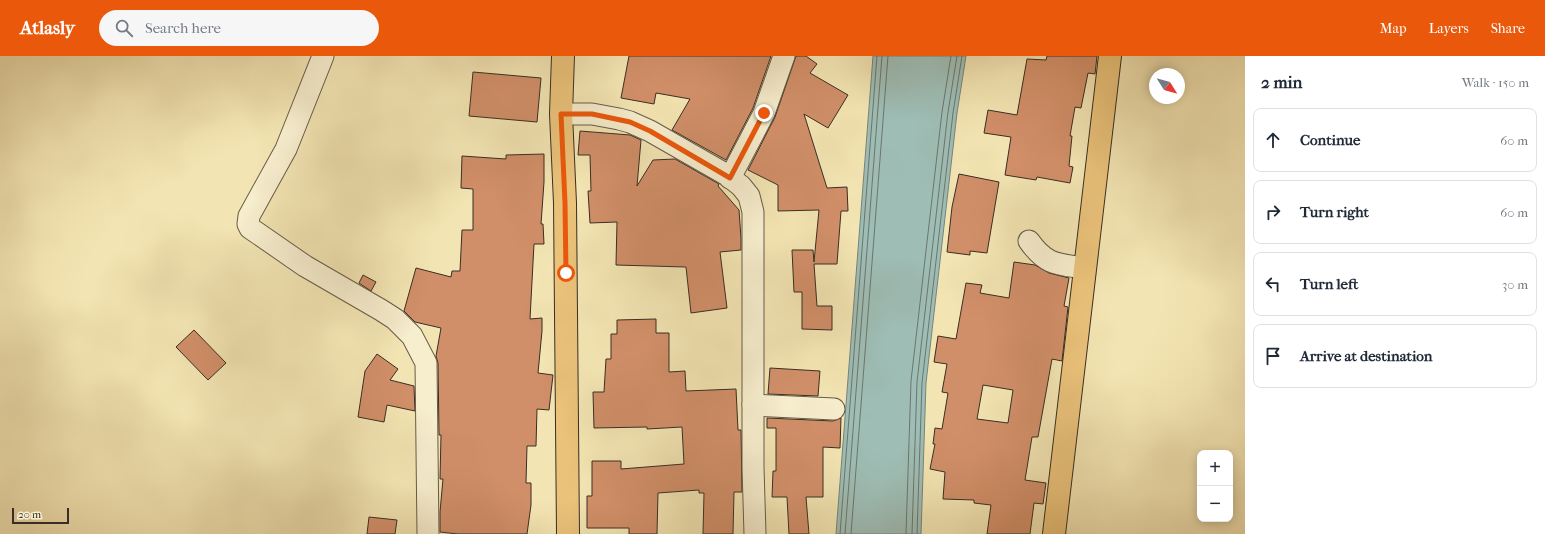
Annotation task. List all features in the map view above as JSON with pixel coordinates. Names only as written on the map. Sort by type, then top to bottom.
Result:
[{"type":"main road","points":[[563,56],[561,114],[565,203],[568,534]]},
{"type":"main road","points":[[1054,534],[1110,56]]},
{"type":"street","points":[[323,56],[286,149],[249,216],[248,224],[250,228],[305,266],[395,319],[412,336],[426,363],[428,534]]},
{"type":"street","points":[[730,178],[764,113],[784,56]]},
{"type":"street","points":[[561,114],[592,114],[630,122],[650,131],[730,178],[741,186],[749,196],[753,212],[755,534]]},
{"type":"street","points":[[1029,241],[1041,256],[1050,262],[1084,268]]},
{"type":"street","points":[[754,405],[834,409]]},
{"type":"water","points":[[873,56],[966,56],[957,113],[926,383],[921,534],[836,534]]},
{"type":"building","points":[[629,56],[771,56],[753,108],[726,160],[672,130],[690,99],[656,93],[654,104],[621,98]]},
{"type":"building","points":[[796,56],[806,56],[817,64],[810,73],[848,95],[828,128],[804,114],[827,188],[847,187],[848,211],[841,211],[837,264],[814,264],[817,306],[832,306],[832,330],[802,329],[802,292],[794,292],[792,250],[813,250],[814,262],[819,210],[778,211],[778,185],[748,170],[775,117]]},
{"type":"building","points":[[1047,56],[1097,56],[1095,74],[1088,73],[1081,108],[1075,107],[1070,136],[1072,136],[1069,166],[1073,167],[1070,183],[1037,177],[1036,180],[1005,175],[1011,137],[984,133],[988,110],[1017,115],[1027,59],[1046,60]]},
{"type":"building","points":[[473,72],[541,78],[537,122],[469,116]]},
{"type":"building","points":[[580,131],[630,135],[641,140],[637,186],[653,160],[675,159],[719,184],[718,186],[739,210],[741,238],[741,250],[720,252],[727,308],[691,313],[686,267],[616,265],[617,222],[590,223],[588,191],[591,191],[590,155],[578,155]]},
{"type":"building","points":[[544,154],[541,224],[543,224],[544,244],[534,244],[530,319],[542,318],[538,373],[553,375],[549,410],[537,409],[536,446],[527,446],[526,483],[531,483],[531,505],[527,534],[458,534],[440,532],[443,479],[440,479],[441,435],[439,435],[438,363],[436,356],[441,328],[415,322],[404,311],[416,268],[451,277],[452,271],[460,271],[462,230],[473,230],[473,189],[461,188],[462,156],[506,159],[506,155]]},
{"type":"building","points":[[959,174],[999,182],[987,253],[970,251],[970,255],[947,252],[952,207]]},
{"type":"building","points":[[1014,262],[1035,265],[1049,273],[1069,278],[1064,306],[1068,307],[1062,361],[1052,359],[1038,437],[1032,437],[1025,480],[1046,483],[1043,504],[1034,503],[1030,534],[987,534],[991,505],[974,503],[974,500],[943,499],[945,472],[930,469],[935,444],[933,444],[935,428],[942,429],[948,393],[942,392],[947,364],[934,362],[938,336],[956,339],[966,283],[982,285],[980,293],[1009,298]],"holes":[[[983,385],[1013,390],[1008,423],[977,419]]]},
{"type":"building","points":[[363,275],[376,282],[371,291],[359,283]]},
{"type":"building","points":[[656,319],[656,333],[669,333],[669,372],[685,371],[686,391],[736,389],[738,430],[741,430],[742,492],[734,492],[733,534],[703,534],[704,493],[699,493],[699,490],[658,493],[657,534],[629,534],[629,528],[587,528],[587,496],[592,496],[592,461],[621,461],[621,469],[684,464],[682,427],[647,429],[647,427],[594,428],[593,392],[604,392],[606,359],[611,359],[611,334],[617,334],[617,320]]},
{"type":"building","points":[[194,330],[226,363],[208,380],[176,347]]},
{"type":"building","points":[[377,354],[398,369],[390,380],[414,386],[415,411],[387,405],[384,422],[358,417],[365,371]]},
{"type":"building","points":[[770,368],[820,371],[818,396],[768,394]]},
{"type":"building","points":[[767,418],[833,421],[841,418],[840,448],[823,447],[823,497],[806,497],[809,534],[789,534],[787,497],[772,497],[773,471],[776,471],[776,428],[767,428]]},
{"type":"building","points":[[369,517],[397,520],[395,534],[367,534]]},
{"type":"route","points":[[566,273],[565,203],[561,114],[592,114],[630,122],[650,131],[730,178],[764,113]]}]
